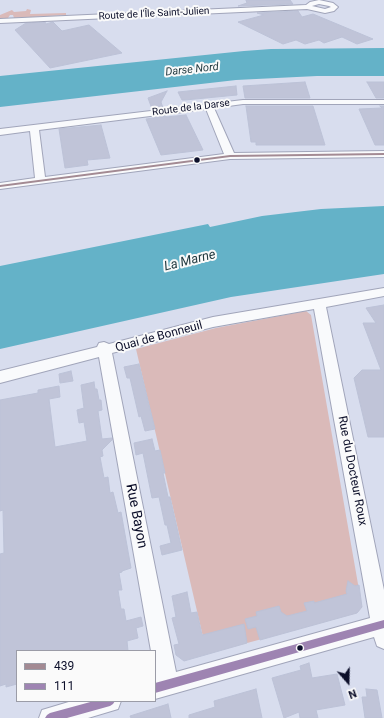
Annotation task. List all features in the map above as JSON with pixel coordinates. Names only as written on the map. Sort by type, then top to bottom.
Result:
[{"type":"street","name":"Route de l'Île Saint-Julien","points":[[0,21],[308,7]]},
{"type":"street","name":"Route de la Darse","points":[[0,132],[243,102],[384,102]]},
{"type":"street","points":[[209,106],[230,156]]},
{"type":"street","points":[[34,128],[40,181]]},
{"type":"street","points":[[0,186],[230,156],[384,154]]},
{"type":"street","name":"Quai de Bonneuil","points":[[0,377],[213,322],[384,292]]},
{"type":"street","name":"Rue du Docteur Roux","points":[[319,303],[383,629]]},
{"type":"street","name":"Rue Bayon","points":[[105,349],[156,650]]},
{"type":"street","points":[[162,687],[383,629]]},
{"type":"street","name":"Rue Bayon","points":[[156,651],[162,687]]},
{"type":"street","points":[[50,718],[106,702]]},
{"type":"shaded area","points":[[27,9],[31,10],[30,14],[66,13],[66,15],[14,18],[13,15],[10,15],[8,18],[0,18],[0,15],[12,10],[14,12],[26,11]]},
{"type":"shaded area","points":[[306,311],[311,315],[362,607],[357,613],[207,654],[136,349],[216,328]]},
{"type":"water","name":"Darse Nord","points":[[384,48],[384,76],[317,76],[236,80],[0,107],[0,76],[271,49]]},
{"type":"water","name":"La Marne","points":[[384,206],[384,274],[231,297],[0,349],[0,266],[208,224],[210,227],[262,216],[321,209]]},
{"type":"building","points":[[246,0],[290,0],[293,4],[238,6],[247,3]]},
{"type":"building","points":[[298,11],[302,17],[313,14],[373,39],[357,44],[342,37],[324,43],[319,40],[305,44],[296,40],[283,44],[238,22],[264,15],[257,13]]},
{"type":"building","points":[[45,22],[46,24],[53,22],[62,31],[89,25],[122,53],[50,68],[15,30],[26,23]]},
{"type":"building","points":[[305,82],[310,98],[245,98],[243,86]]},
{"type":"building","points":[[367,82],[384,82],[384,98],[376,98]]},
{"type":"building","points":[[236,86],[237,95],[182,100],[178,92]]},
{"type":"building","points":[[167,91],[161,102],[163,108],[152,109],[148,98]]},
{"type":"building","points":[[246,106],[313,106],[325,145],[256,145],[256,142],[251,142]]},
{"type":"building","points":[[380,106],[384,106],[384,145],[375,145],[359,109],[382,108]]},
{"type":"building","points":[[186,115],[203,150],[161,155],[146,119]]},
{"type":"building","points":[[101,125],[110,158],[87,160],[88,165],[65,168],[59,129]]},
{"type":"building","points":[[384,305],[384,437],[368,437],[354,378],[362,370],[381,370],[363,323],[376,323],[366,308]]},
{"type":"building","points":[[139,364],[155,429],[145,431],[141,416],[139,417],[130,378],[127,378],[124,367]]},
{"type":"building","points":[[71,371],[73,381],[60,383],[59,374]]},
{"type":"building","points":[[94,382],[99,400],[101,400],[102,410],[98,411],[102,439],[112,438],[112,440],[102,450],[103,456],[100,457],[104,478],[108,477],[110,493],[113,492],[118,513],[121,512],[131,568],[119,573],[122,590],[118,590],[121,609],[124,609],[126,621],[141,617],[143,626],[136,628],[138,638],[127,641],[128,650],[16,650],[16,684],[6,687],[6,684],[0,686],[0,554],[4,553],[3,510],[0,511],[0,400],[38,393],[38,390],[59,386],[60,397],[49,399],[55,447],[87,441],[84,422],[79,423],[77,410],[84,408],[81,385]]},
{"type":"building","points":[[152,439],[155,451],[160,450],[168,497],[170,497],[182,550],[162,555],[160,546],[171,543],[167,525],[165,525],[159,497],[152,498],[143,453],[136,455],[134,443]]},
{"type":"building","points":[[348,581],[355,586],[359,585],[362,607],[357,613],[260,640],[256,627],[248,629],[245,619],[257,616],[256,612],[279,606],[281,612],[287,616],[307,611],[304,603],[314,601],[314,603],[347,594],[346,591]]},
{"type":"building","points":[[187,592],[191,613],[197,612],[202,635],[244,624],[247,643],[184,661],[176,655],[174,645],[179,644],[172,618],[176,617],[172,596]]},
{"type":"building","points":[[309,663],[312,678],[337,674],[345,705],[316,710],[318,718],[300,718],[299,712],[284,718],[272,678],[301,670],[300,666]]},
{"type":"building","points":[[256,689],[262,718],[189,718],[189,715],[215,707],[214,701]]},
{"type":"building","points":[[366,689],[377,690],[382,718],[365,718],[362,697],[367,697]]},
{"type":"building","points":[[168,704],[171,718],[131,718],[130,716]]},
{"type":"transit line","name":"439","points":[[0,186],[230,156],[384,154]]},
{"type":"transit line","name":"111","points":[[156,688],[384,624]]},
{"type":"transit line","name":"111","points":[[50,718],[106,702]]}]
